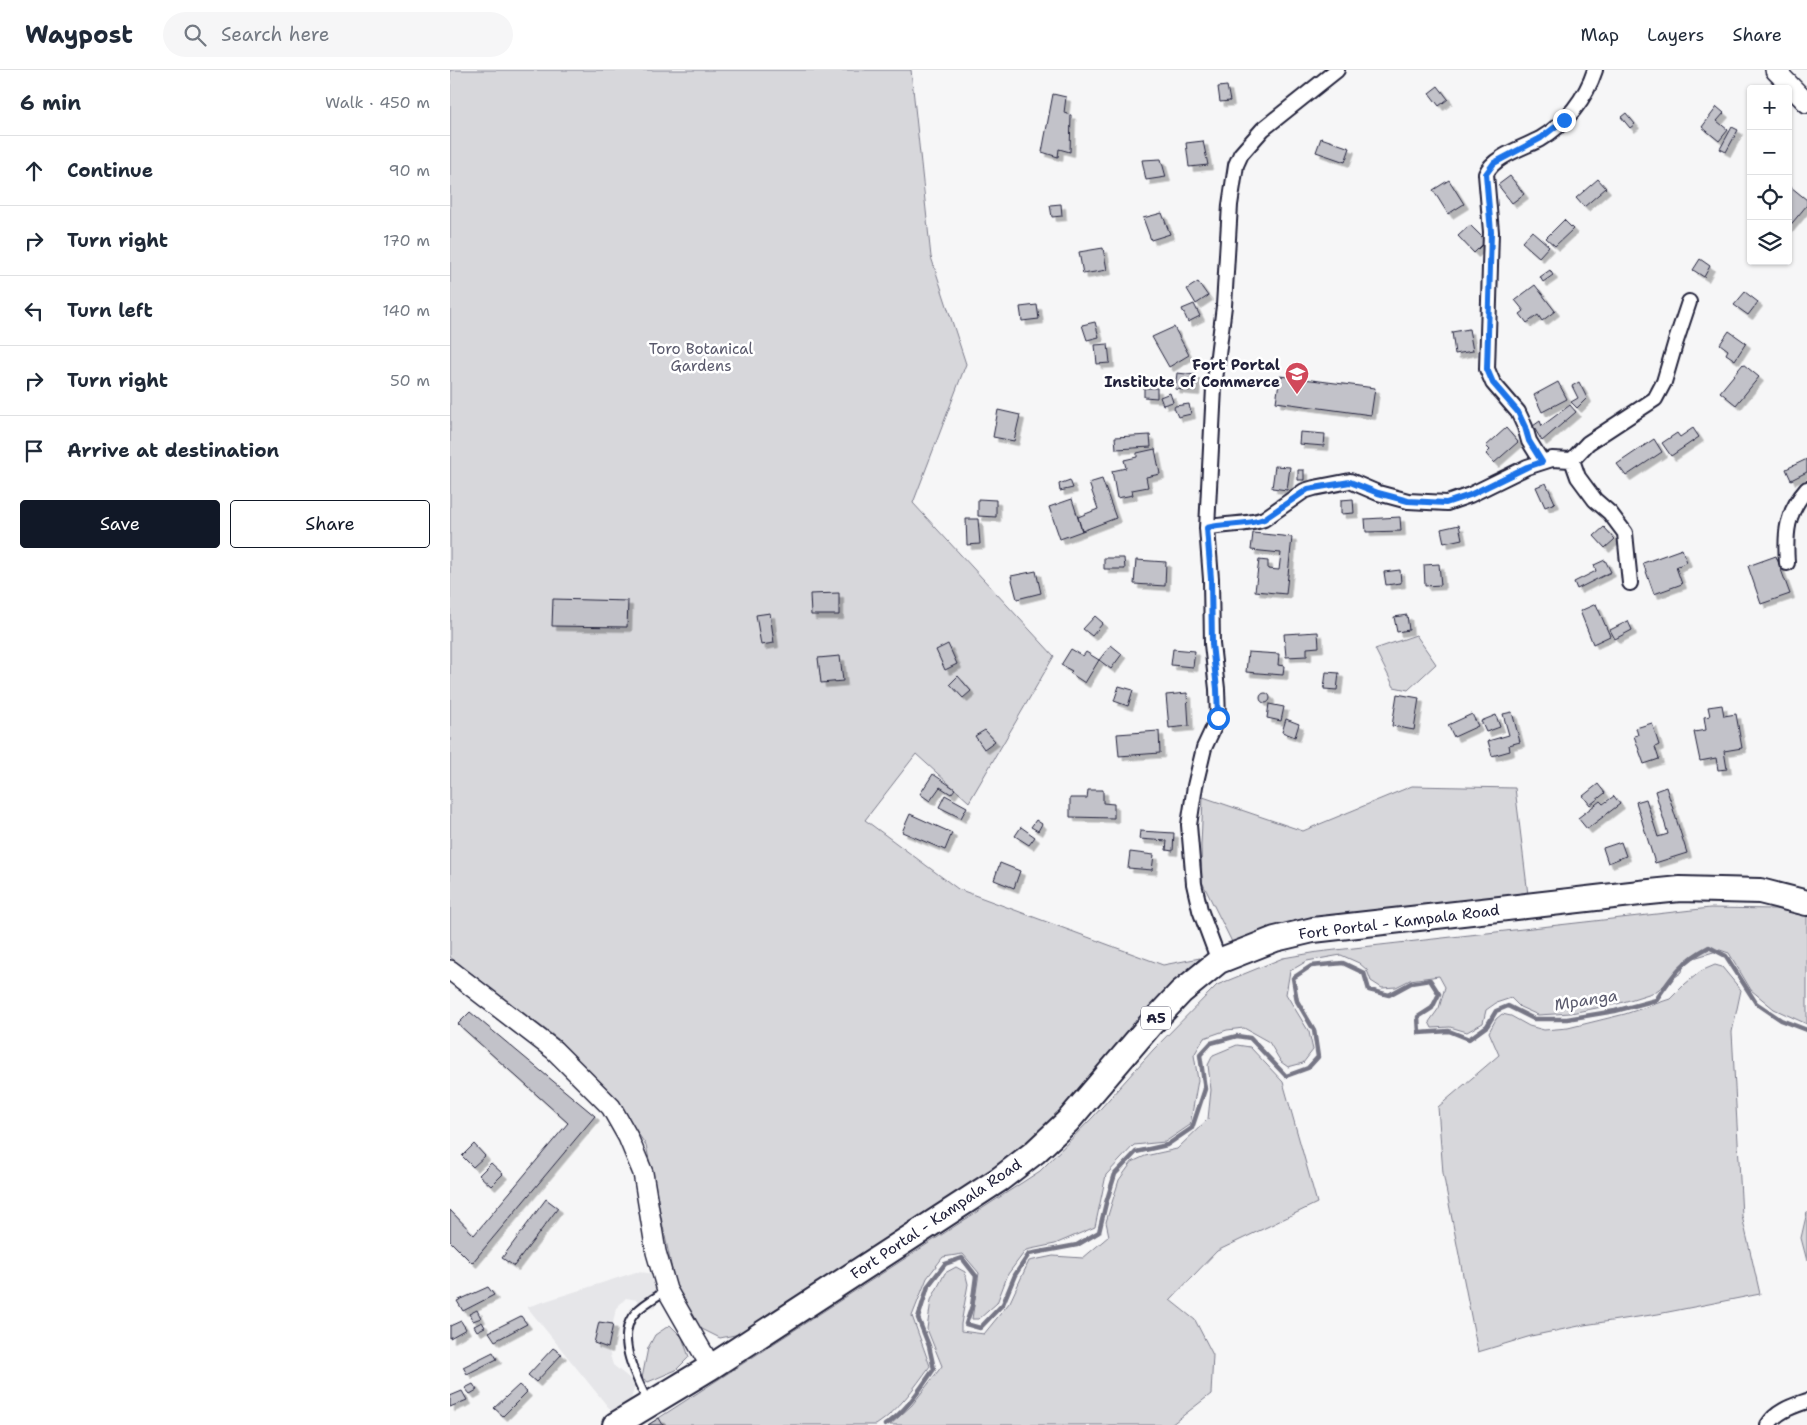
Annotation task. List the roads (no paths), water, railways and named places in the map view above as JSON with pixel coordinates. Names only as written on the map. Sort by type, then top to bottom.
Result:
[{"type":"highway","name":"Fort Portal - Kampala Road","points":[[615,1425],[711,1367],[1000,1179],[1035,1152],[1068,1121],[1150,1025],[1181,992],[1220,962],[1275,939],[1313,930],[1640,893],[1680,889],[1760,891],[1807,903]]},
{"type":"main road","points":[[1775,70],[1807,103]]},
{"type":"main road","points":[[450,970],[554,1050],[611,1107],[628,1137],[643,1173],[656,1252],[667,1290],[711,1367]]},
{"type":"street","points":[[1220,962],[1200,910],[1194,884],[1189,825],[1195,786],[1204,748],[1218,718],[1212,644],[1211,579],[1207,528],[1214,388],[1224,306],[1230,205],[1236,166],[1241,154],[1263,129],[1337,70]]},
{"type":"street","points":[[1542,462],[1529,441],[1518,412],[1493,383],[1487,369],[1491,232],[1486,174],[1494,163],[1541,138],[1564,120],[1587,91],[1595,70]]},
{"type":"street","points":[[1207,528],[1216,525],[1257,522],[1308,489],[1350,482],[1378,493],[1408,501],[1446,503],[1470,495],[1527,467],[1552,459],[1572,460],[1588,443],[1655,399],[1664,382],[1689,302]]},
{"type":"street","points":[[1572,460],[1578,478],[1595,500],[1610,513],[1625,533],[1630,583]]},
{"type":"street","points":[[1787,564],[1787,525],[1800,497],[1807,489]]},
{"type":"street","points":[[1768,1425],[1777,1414],[1807,1401]]},
{"type":"lane","points":[[650,1405],[636,1377],[628,1351],[627,1331],[635,1313],[667,1290]]},
{"type":"waterway","name":"Mpanga","points":[[885,1425],[900,1414],[934,1369],[929,1346],[918,1318],[928,1286],[945,1264],[962,1258],[976,1276],[972,1306],[966,1324],[980,1328],[1003,1304],[1015,1275],[1029,1254],[1077,1245],[1099,1232],[1115,1174],[1136,1152],[1167,1145],[1192,1128],[1205,1089],[1200,1055],[1211,1043],[1237,1036],[1250,1038],[1286,1076],[1308,1068],[1318,1057],[1314,1030],[1297,1001],[1293,978],[1311,966],[1343,963],[1364,973],[1369,990],[1389,995],[1411,983],[1430,980],[1439,994],[1432,1008],[1418,1017],[1419,1033],[1449,1031],[1469,1039],[1487,1026],[1496,1011],[1508,1006],[1534,1019],[1567,1019],[1615,1011],[1656,1000],[1679,969],[1709,947],[1726,956],[1756,1003],[1781,1020],[1807,1030]]},
{"type":"place","name":"Fort Portal Institute of Commerce","points":[[1297,395]]},
{"type":"park label","name":"Toro Botanical Gardens","points":[[701,358]]}]
